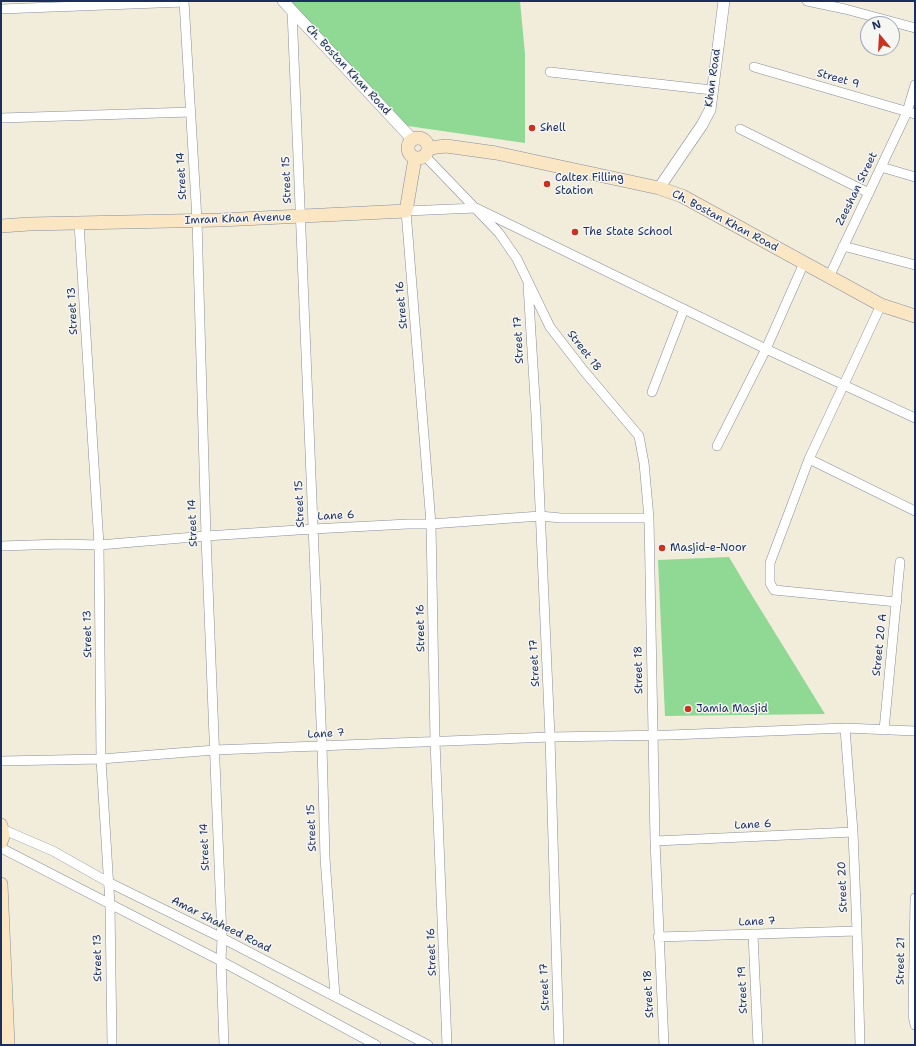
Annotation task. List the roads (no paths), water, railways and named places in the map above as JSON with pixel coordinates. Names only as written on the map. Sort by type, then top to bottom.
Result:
[{"type":"main road","points":[[406,211],[423,154],[410,154],[408,151],[409,144],[413,140]]},
{"type":"main road","name":"Ch. Bostan Khan Road","points":[[423,154],[446,146],[496,153],[659,188],[682,196],[881,305],[915,316]]},
{"type":"main road","name":"Imran Khan Avenue","points":[[1,226],[79,223],[136,223],[406,211]]},
{"type":"main road","points":[[1,884],[8,1045]]},
{"type":"street","points":[[1,9],[184,1]]},
{"type":"street","name":"Street 14","points":[[184,1],[197,220],[206,536],[222,938],[220,961],[224,1045]]},
{"type":"street","name":"Ch. Bostan Khan Road","points":[[283,1],[413,140]]},
{"type":"street","name":"Khan Road","points":[[659,188],[702,125],[710,110],[724,1]]},
{"type":"street","points":[[807,1],[846,5],[915,28]]},
{"type":"street","name":"Street 15","points":[[292,10],[322,746],[325,858],[334,996]]},
{"type":"street","name":"Street 9","points":[[754,67],[911,113]]},
{"type":"street","points":[[550,72],[712,90]]},
{"type":"street","name":"Zeeshan Street","points":[[829,277],[881,167],[911,113],[915,85]]},
{"type":"street","points":[[1,118],[191,112]]},
{"type":"street","points":[[740,129],[869,193]]},
{"type":"street","name":"Street 18","points":[[423,154],[499,233],[517,259],[550,326],[584,371],[639,436],[644,463],[649,518],[655,841],[658,937],[664,1045]]},
{"type":"street","points":[[881,167],[915,177]]},
{"type":"street","points":[[476,208],[766,349],[915,418]]},
{"type":"street","name":"Imran Khan Avenue","points":[[406,211],[476,208]]},
{"type":"street","name":"Street 16","points":[[406,211],[431,524],[435,741],[447,1045]]},
{"type":"street","name":"Street 13","points":[[79,223],[99,545],[101,759],[110,905],[112,1045]]},
{"type":"street","points":[[843,246],[915,266]]},
{"type":"street","points":[[717,446],[766,349],[804,263]]},
{"type":"street","name":"Street 17","points":[[528,280],[550,737],[559,1045]]},
{"type":"street","points":[[881,305],[809,459],[770,563],[770,583],[774,590],[897,602]]},
{"type":"street","points":[[652,392],[684,309]]},
{"type":"street","points":[[809,459],[915,511]]},
{"type":"street","name":"Lane 6","points":[[1,546],[62,544],[99,545],[206,536],[313,529],[431,524],[540,516],[561,518],[649,518]]},
{"type":"street","name":"Street 20 A","points":[[884,730],[900,562]]},
{"type":"street","name":"Lane 7","points":[[1,761],[101,759],[214,750],[550,737],[845,728],[915,731]]},
{"type":"street","name":"Street 20","points":[[845,728],[853,832],[860,1045]]},
{"type":"street","name":"Amar Shaheed Road","points":[[1,832],[53,851],[108,882],[222,938],[428,1045]]},
{"type":"street","name":"Lane 6","points":[[655,841],[853,832]]},
{"type":"street","points":[[1,848],[220,961],[376,1045]]},
{"type":"street","name":"Street 21","points":[[915,904],[913,1015],[915,1025]]},
{"type":"street","name":"Lane 7","points":[[658,937],[857,931]]},
{"type":"street","name":"Street 19","points":[[753,934],[758,1045]]},
{"type":"place","name":"Shell","points":[[532,128]]},
{"type":"place","name":"Caltex Filling Station","points":[[547,184]]},
{"type":"place","name":"The State School","points":[[575,232]]},
{"type":"place","name":"Masjid-e-Noor","points":[[662,548]]},
{"type":"place","name":"Jamia Masjid","points":[[688,709]]}]
